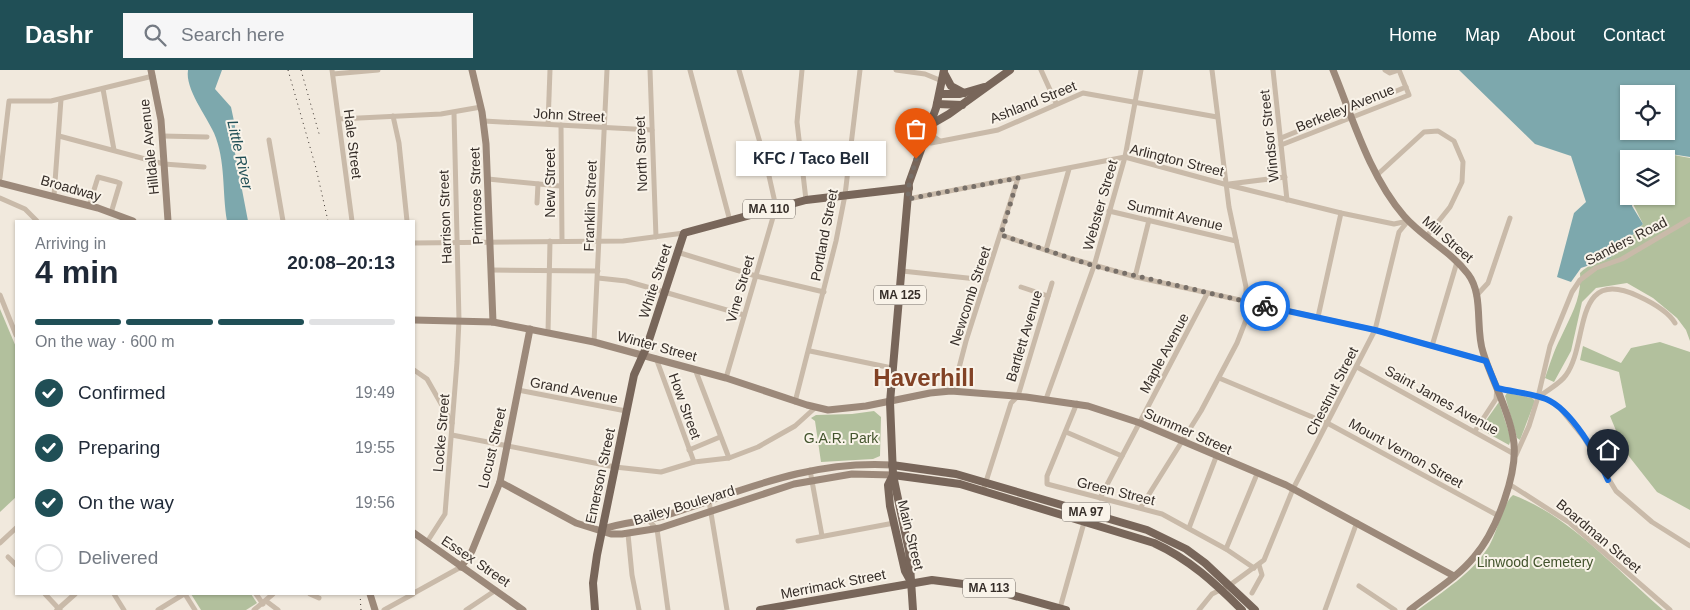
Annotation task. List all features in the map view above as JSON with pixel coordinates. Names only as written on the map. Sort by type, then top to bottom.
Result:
[{"type":"main road","name":"Primrose Street","points":[[472,70],[484,122],[493,322]]},
{"type":"main road","points":[[928,128],[1010,70]]},
{"type":"main road","name":"Mill Street","points":[[1333,70],[1377,175],[1390,198],[1408,220],[1457,262],[1469,275],[1476,296],[1479,337],[1513,436],[1516,455],[1509,484],[1497,516],[1474,557],[1454,576],[1410,610]]},
{"type":"main road","name":"Hilldale Avenue","points":[[152,73],[162,136],[168,220]]},
{"type":"main road","points":[[943,75],[951,86],[964,93]]},
{"type":"main road","name":"Main Street","points":[[910,582],[912,569],[892,465],[890,402],[892,368],[909,188],[912,172],[937,104],[943,75]]},
{"type":"main road","points":[[940,94],[964,93],[984,87]]},
{"type":"main road","points":[[937,104],[962,105]]},
{"type":"main road","name":"Broadway","points":[[0,183],[90,206],[124,219]]},
{"type":"main road","name":"White Street","points":[[642,354],[647,346],[684,233],[806,200],[909,188]]},
{"type":"main road","name":"Winter Street","points":[[415,320],[493,322],[594,342],[726,378],[816,407],[841,410],[890,402]]},
{"type":"main road","name":"Locust Street","points":[[461,567],[467,561],[475,545],[500,482],[530,329]]},
{"type":"main road","name":"Emerson Street","points":[[596,609],[594,576],[601,530],[634,375],[642,354]]},
{"type":"main road","name":"Summer Street","points":[[890,402],[953,391],[1077,403],[1140,423],[1294,489],[1454,576]]},
{"type":"main road","name":"Bailey Boulevard","points":[[601,530],[611,526],[648,520],[776,478],[810,470],[848,465],[892,465]]},
{"type":"main road","name":"MA 97","points":[[892,465],[956,474],[1147,530],[1173,542],[1205,563],[1255,610]]},
{"type":"main road","name":"Bailey Boulevard","points":[[601,530],[610,534],[628,534],[656,529],[788,486],[852,474],[893,475]]},
{"type":"main road","name":"Main Street","points":[[893,475],[888,485],[905,571],[910,582]]},
{"type":"main road","name":"MA 97","points":[[893,475],[960,484],[1085,521],[1164,548],[1204,573],[1242,610]]},
{"type":"main road","points":[[500,482],[568,519],[601,530]]},
{"type":"main road","name":"Essex Street","points":[[415,534],[523,610]]},
{"type":"main road","name":"MA 113","points":[[910,582],[932,580],[962,583],[1063,609]]},
{"type":"main road","points":[[910,582],[913,610]]},
{"type":"main road","name":"Merrimack Street","points":[[765,610],[808,605],[910,582]]},
{"type":"main road","points":[[370,595],[375,610]]},
{"type":"street","points":[[333,72],[378,70]]},
{"type":"street","points":[[548,124],[550,70]]},
{"type":"street","name":"Franklin Street","points":[[594,342],[607,70]]},
{"type":"street","name":"North Street","points":[[650,70],[656,237]]},
{"type":"street","points":[[690,70],[730,221]]},
{"type":"street","points":[[739,70],[767,167],[776,207]]},
{"type":"street","points":[[802,70],[797,122],[806,200]]},
{"type":"street","name":"Portland Street","points":[[796,402],[824,292],[845,195],[860,70]]},
{"type":"street","points":[[896,70],[943,75]]},
{"type":"street","points":[[1041,70],[1056,103]]},
{"type":"street","name":"Webster Street","points":[[1046,399],[1094,266],[1125,157],[1141,70]]},
{"type":"street","points":[[1141,507],[1219,378],[1246,320],[1244,279],[1226,184],[1212,70]]},
{"type":"street","name":"Windsor Street","points":[[1273,70],[1287,200]]},
{"type":"street","name":"Berkeley Avenue","points":[[1282,145],[1409,95],[1399,70],[1390,73],[1385,70]]},
{"type":"street","name":"Hale Street","points":[[333,72],[352,220]]},
{"type":"street","points":[[0,178],[9,101],[40,102],[61,99],[152,73]]},
{"type":"street","name":"Berkeley Avenue","points":[[1281,138],[1406,87]]},
{"type":"street","points":[[103,88],[114,150]]},
{"type":"street","name":"Ashland Street","points":[[924,141],[931,143],[998,130],[1056,103],[1083,93],[1217,118]]},
{"type":"street","points":[[54,196],[61,99]]},
{"type":"street","points":[[339,119],[454,113],[481,107]]},
{"type":"street","name":"Harrison Street","points":[[454,113],[459,320]]},
{"type":"street","points":[[393,116],[399,143],[407,220]]},
{"type":"street","name":"John Street","points":[[484,122],[652,130]]},
{"type":"street","name":"New Street","points":[[561,125],[560,186],[562,241]]},
{"type":"street","points":[[928,128],[940,141]]},
{"type":"street","points":[[1377,175],[1424,132],[1431,130],[1446,135],[1454,141],[1460,151],[1464,170],[1458,194],[1426,237]]},
{"type":"street","points":[[59,136],[164,164],[204,167]]},
{"type":"street","points":[[162,136],[207,137]]},
{"type":"street","points":[[268,140],[283,220]]},
{"type":"street","name":"Arlington Street","points":[[908,199],[1125,157],[1340,213],[1394,224],[1408,220]]},
{"type":"street","points":[[1046,250],[1069,169]]},
{"type":"street","points":[[90,206],[98,177],[120,183],[111,213]]},
{"type":"street","points":[[1226,184],[1285,177]]},
{"type":"street","name":"Newcomb Street","points":[[953,391],[1018,178]]},
{"type":"street","points":[[488,179],[560,186]]},
{"type":"street","points":[[538,184],[538,203]]},
{"type":"street","points":[[0,198],[25,209],[35,220]]},
{"type":"street","name":"Vine Street","points":[[726,378],[776,207]]},
{"type":"street","name":"Summit Avenue","points":[[1109,211],[1236,241]]},
{"type":"street","points":[[1318,317],[1340,213]]},
{"type":"street","points":[[1476,296],[1488,283],[1510,218]]},
{"type":"street","name":"Sanders Road","points":[[1516,455],[1527,431],[1538,397],[1550,346],[1572,292],[1580,280],[1596,268],[1622,259],[1690,219]]},
{"type":"street","points":[[1135,277],[1149,220]]},
{"type":"street","name":"Chestnut Street","points":[[1199,610],[1212,594],[1220,588],[1230,585],[1264,560],[1294,489],[1329,424],[1375,330],[1400,232],[1408,220]]},
{"type":"street","points":[[415,243],[490,241],[623,242],[684,233]]},
{"type":"street","points":[[1001,235],[1094,266],[1135,277],[1375,330],[1486,361]]},
{"type":"street","points":[[548,333],[550,241]]},
{"type":"street","points":[[677,252],[756,276],[824,292]]},
{"type":"street","points":[[1432,346],[1457,262]]},
{"type":"street","points":[[491,270],[598,271]]},
{"type":"street","points":[[902,271],[986,280]]},
{"type":"street","points":[[598,278],[618,279],[744,315]]},
{"type":"street","name":"Bartlett Avenue","points":[[984,491],[1011,403],[1018,396],[1052,283]]},
{"type":"street","points":[[1021,287],[1048,296]]},
{"type":"street","points":[[1538,397],[1566,376],[1578,348],[1588,303],[1598,294],[1613,289],[1627,291],[1663,311],[1675,323]]},
{"type":"street","name":"Maple Avenue","points":[[1100,498],[1207,294]]},
{"type":"street","points":[[0,295],[15,332]]},
{"type":"street","name":"Locke Street","points":[[427,542],[445,514],[453,424],[459,320]]},
{"type":"street","points":[[810,351],[892,368]]},
{"type":"street","name":"How Street","points":[[656,358],[694,462]]},
{"type":"street","name":"Saint James Avenue","points":[[1357,367],[1516,455]]},
{"type":"street","points":[[695,369],[729,458]]},
{"type":"street","points":[[415,371],[427,379],[453,424]]},
{"type":"street","name":"Mount Vernon Street","points":[[1219,378],[1329,424],[1497,516]]},
{"type":"street","points":[[1475,431],[1494,403],[1497,388],[1547,400],[1567,414],[1584,438],[1612,485],[1623,497],[1652,522],[1690,546]]},
{"type":"street","name":"Grand Avenue","points":[[518,390],[626,412]]},
{"type":"street","name":"Green Street","points":[[1077,403],[1046,484],[1141,507],[1162,514],[1256,567]]},
{"type":"street","points":[[452,435],[615,467],[661,472],[694,462],[729,458],[758,447],[784,434],[816,407]]},
{"type":"street","points":[[1066,432],[1122,456]]},
{"type":"street","points":[[689,450],[720,437]]},
{"type":"street","points":[[1189,528],[1216,457]]},
{"type":"street","points":[[810,470],[822,536]]},
{"type":"street","points":[[1226,549],[1257,474]]},
{"type":"street","name":"Boardman Street","points":[[1509,484],[1570,523],[1670,610]]},
{"type":"street","points":[[709,501],[727,610]]},
{"type":"street","points":[[1063,609],[1087,512]]},
{"type":"street","points":[[648,520],[656,529],[668,610]]},
{"type":"street","points":[[798,541],[894,522]]},
{"type":"street","points":[[1325,610],[1357,522]]},
{"type":"street","points":[[0,543],[15,529]]},
{"type":"street","points":[[628,534],[632,575],[639,610]]},
{"type":"street","points":[[8,557],[15,564]]},
{"type":"street","points":[[415,593],[461,567]]},
{"type":"street","name":"Chestnut Street","points":[[1252,593],[1262,575],[1256,567]]},
{"type":"street","points":[[1360,586],[1395,610]]},
{"type":"street","points":[[466,610],[496,590]]},
{"type":"street","points":[[46,595],[58,609],[74,595]]},
{"type":"street","points":[[115,595],[124,610]]},
{"type":"street","points":[[158,610],[182,595]]},
{"type":"street","points":[[185,595],[195,610]]},
{"type":"street","points":[[257,595],[264,603],[278,610]]},
{"type":"street","points":[[254,610],[272,595]]},
{"type":"street","points":[[312,595],[319,598]]},
{"type":"street","points":[[384,610],[411,595]]},
{"type":"street","points":[[395,604],[398,610]]},
{"type":"green space","points":[[1675,155],[1690,158],[1690,341],[1686,330],[1677,318],[1653,298],[1627,283],[1596,288],[1582,302],[1571,351],[1554,382],[1545,378],[1556,347],[1578,298],[1580,273],[1587,267],[1612,256],[1643,224],[1634,206],[1675,205]]},
{"type":"green space","points":[[0,309],[15,345],[15,498],[0,512]]},
{"type":"green space","points":[[1660,342],[1690,352],[1690,510],[1657,492],[1624,450],[1610,416],[1626,407],[1619,372],[1580,360],[1583,346],[1621,363],[1631,348]]},
{"type":"green space","points":[[1507,393],[1532,398],[1535,401],[1520,440],[1517,438],[1505,396]]},
{"type":"green space","points":[[1499,402],[1511,439],[1509,445],[1480,429]]},
{"type":"green space","name":"G.A.R. Park","points":[[874,411],[881,417],[880,456],[873,459],[821,462],[815,421],[811,418],[816,415]]},
{"type":"green space","name":"Linwood Cemetery","points":[[1513,495],[1555,517],[1574,531],[1663,610],[1418,610],[1466,574],[1482,556],[1492,540],[1509,499]]},
{"type":"green space","points":[[192,595],[252,595],[257,603],[246,610],[201,610]]},
{"type":"water","points":[[188,70],[222,70],[215,89],[231,107],[235,126],[235,153],[248,220],[227,220],[218,144],[193,94]]},
{"type":"water","points":[[1459,70],[1690,70],[1690,157],[1675,155],[1675,150],[1620,150],[1620,205],[1632,205],[1643,224],[1610,258],[1581,268],[1571,282],[1557,277],[1574,213],[1586,202],[1571,156],[1535,144]]},
{"type":"railway","points":[[288,70],[316,168],[328,220]]},
{"type":"railway","points":[[301,70],[320,137]]},
{"type":"railway","points":[[360,595],[361,610]]},
{"type":"way so far","points":[[916,159],[909,184],[908,199],[1018,178],[1001,235],[1094,266],[1207,294],[1265,306]]},
{"type":"place","name":"KFC / Taco Bell","points":[[916,159]]},
{"type":"district","name":"Haverhill","points":[[924,378]]},
{"type":"route","points":[[1265,306],[1375,330],[1486,361],[1497,388],[1547,400],[1567,414],[1584,438],[1608,480]]},
{"type":"water label","name":"Little River","points":[[240,155]]}]
